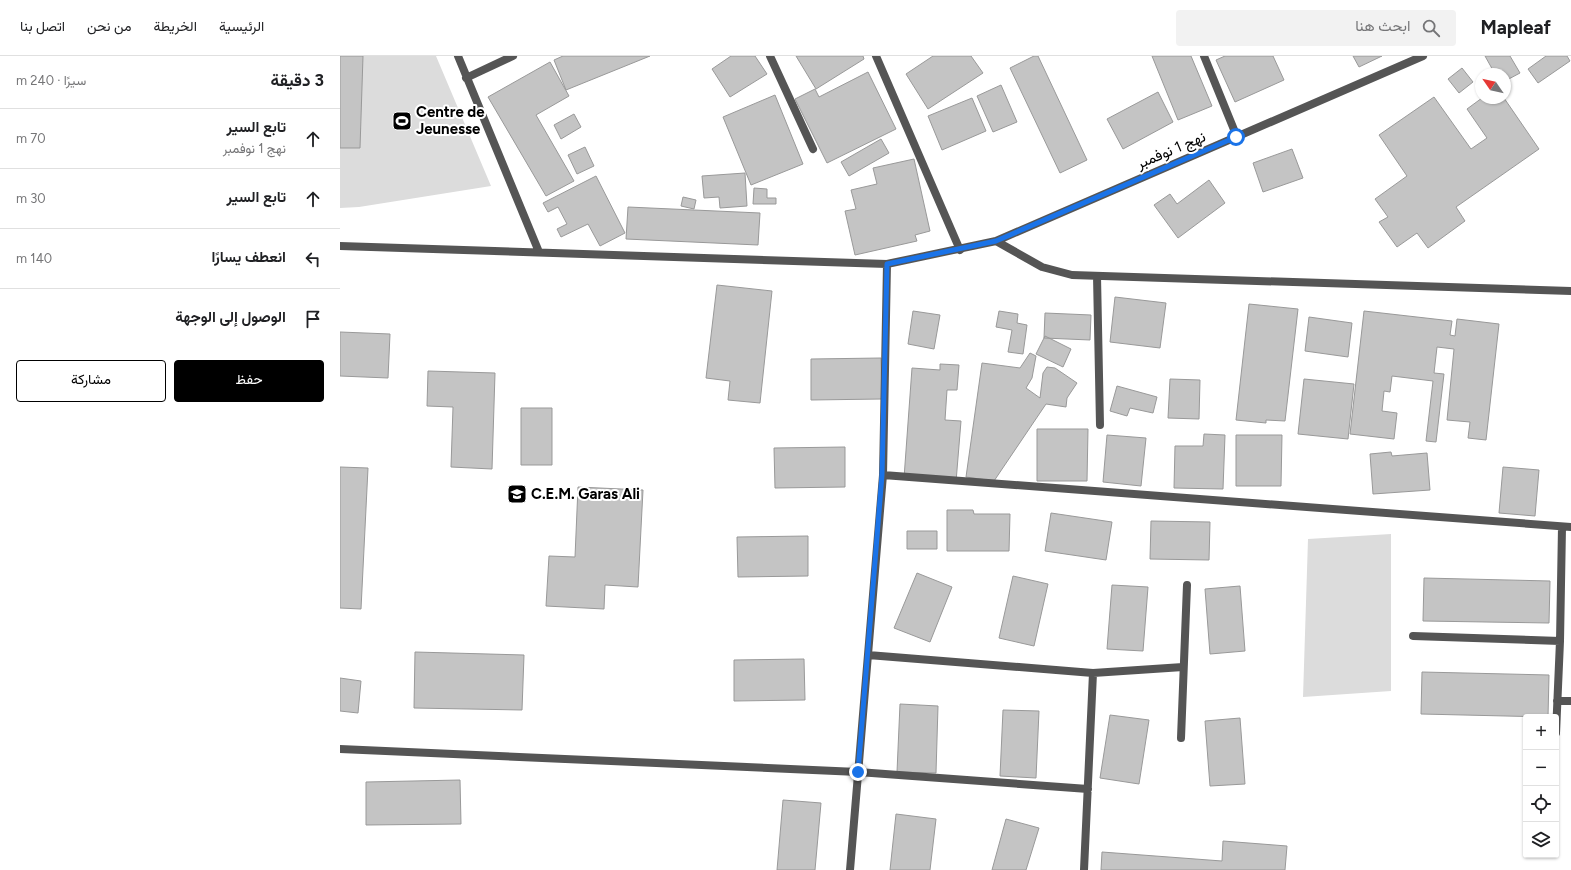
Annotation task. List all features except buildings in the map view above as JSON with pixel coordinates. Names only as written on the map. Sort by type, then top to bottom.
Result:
[{"type":"street","points":[[458,56],[540,252]]},
{"type":"street","points":[[466,78],[513,56]]},
{"type":"street","points":[[770,56],[813,149]]},
{"type":"street","points":[[876,56],[960,250]]},
{"type":"street","points":[[1204,56],[1236,137]]},
{"type":"street","name":"نهج 1 نوفمبر","points":[[340,246],[887,264],[960,250],[996,241],[1423,56]]},
{"type":"street","points":[[996,241],[1042,267],[1072,275],[1571,291]]},
{"type":"street","points":[[850,870],[882,475],[887,264]]},
{"type":"street","points":[[1096,276],[1100,425]]},
{"type":"street","points":[[882,475],[1571,527]]},
{"type":"street","points":[[1557,714],[1560,641],[1562,527]]},
{"type":"street","points":[[1181,738],[1186,585]]},
{"type":"street","points":[[1414,636],[1560,641]]},
{"type":"street","points":[[868,655],[1093,673],[1184,667]]},
{"type":"street","points":[[1084,870],[1093,673]]},
{"type":"street","points":[[1557,701],[1571,701]]},
{"type":"street","points":[[340,749],[858,772],[1088,789]]},
{"type":"shaded area","name":"Centre de Jeunesse","points":[[340,56],[436,56],[491,186],[359,207],[340,208]]},
{"type":"shaded area","points":[[1391,534],[1391,691],[1303,697],[1308,539]]},
{"type":"place","name":"Centre de Jeunesse","points":[[402,121]]},
{"type":"place","name":"C.E.M. Garas Ali","points":[[517,494]]},
{"type":"route","points":[[858,772],[882,475],[887,264],[960,250],[996,241],[1236,137]]}]
